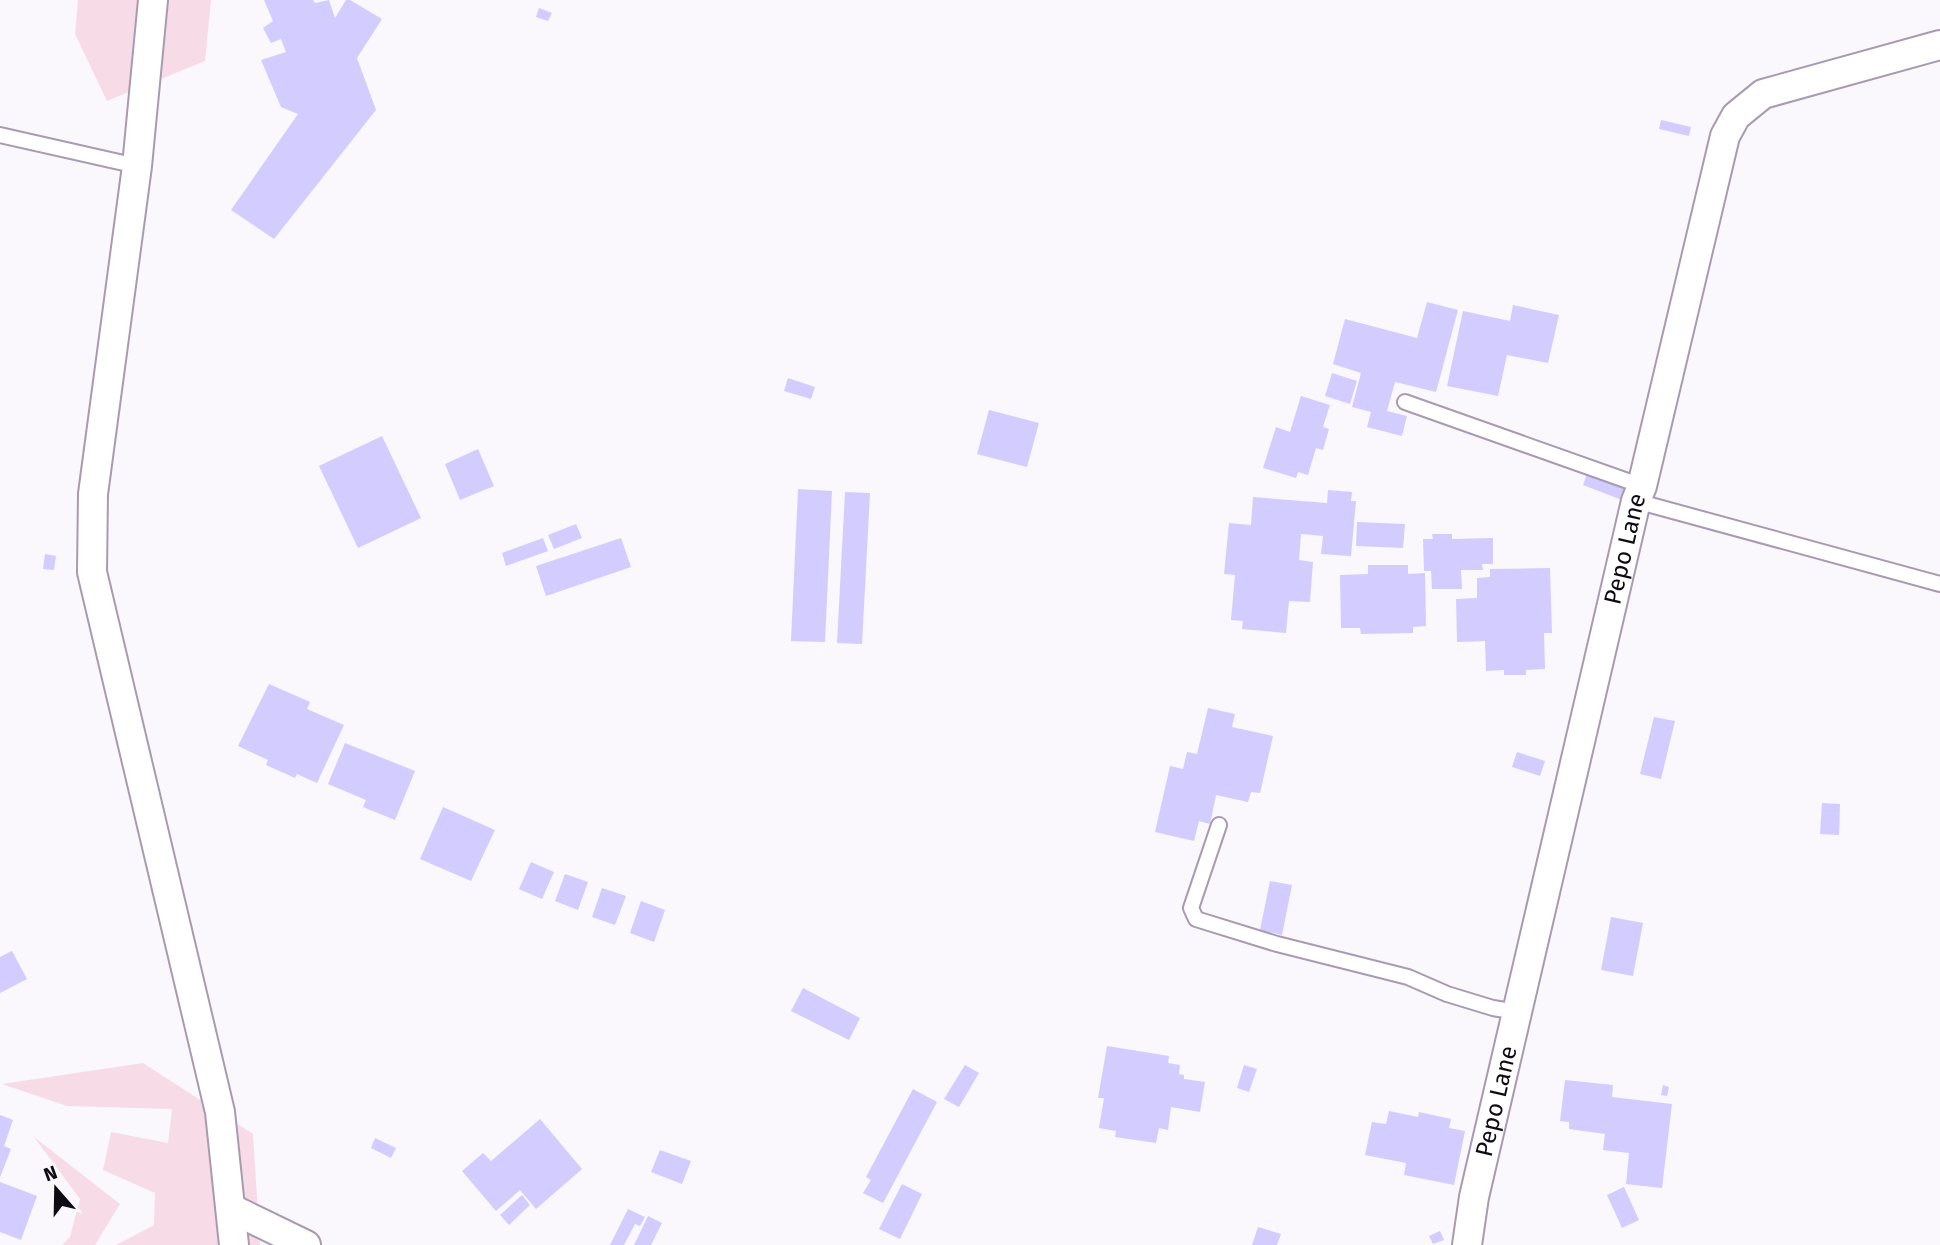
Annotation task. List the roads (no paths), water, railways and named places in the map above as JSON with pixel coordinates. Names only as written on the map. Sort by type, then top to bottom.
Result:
[{"type":"street","points":[[153,0],[137,166],[93,494],[92,572],[220,1112],[234,1245]]},
{"type":"street","name":"Pepo Lane","points":[[1467,1245],[1474,1197],[1517,1012],[1725,136],[1736,116],[1763,94],[1940,45]]},
{"type":"street","points":[[232,1209],[306,1245]]},
{"type":"lane","points":[[0,135],[137,166]]},
{"type":"lane","points":[[1405,402],[1639,494],[1940,584]]},
{"type":"lane","points":[[1219,825],[1191,908],[1196,919],[1277,944],[1408,977],[1447,994],[1517,1012]]}]
